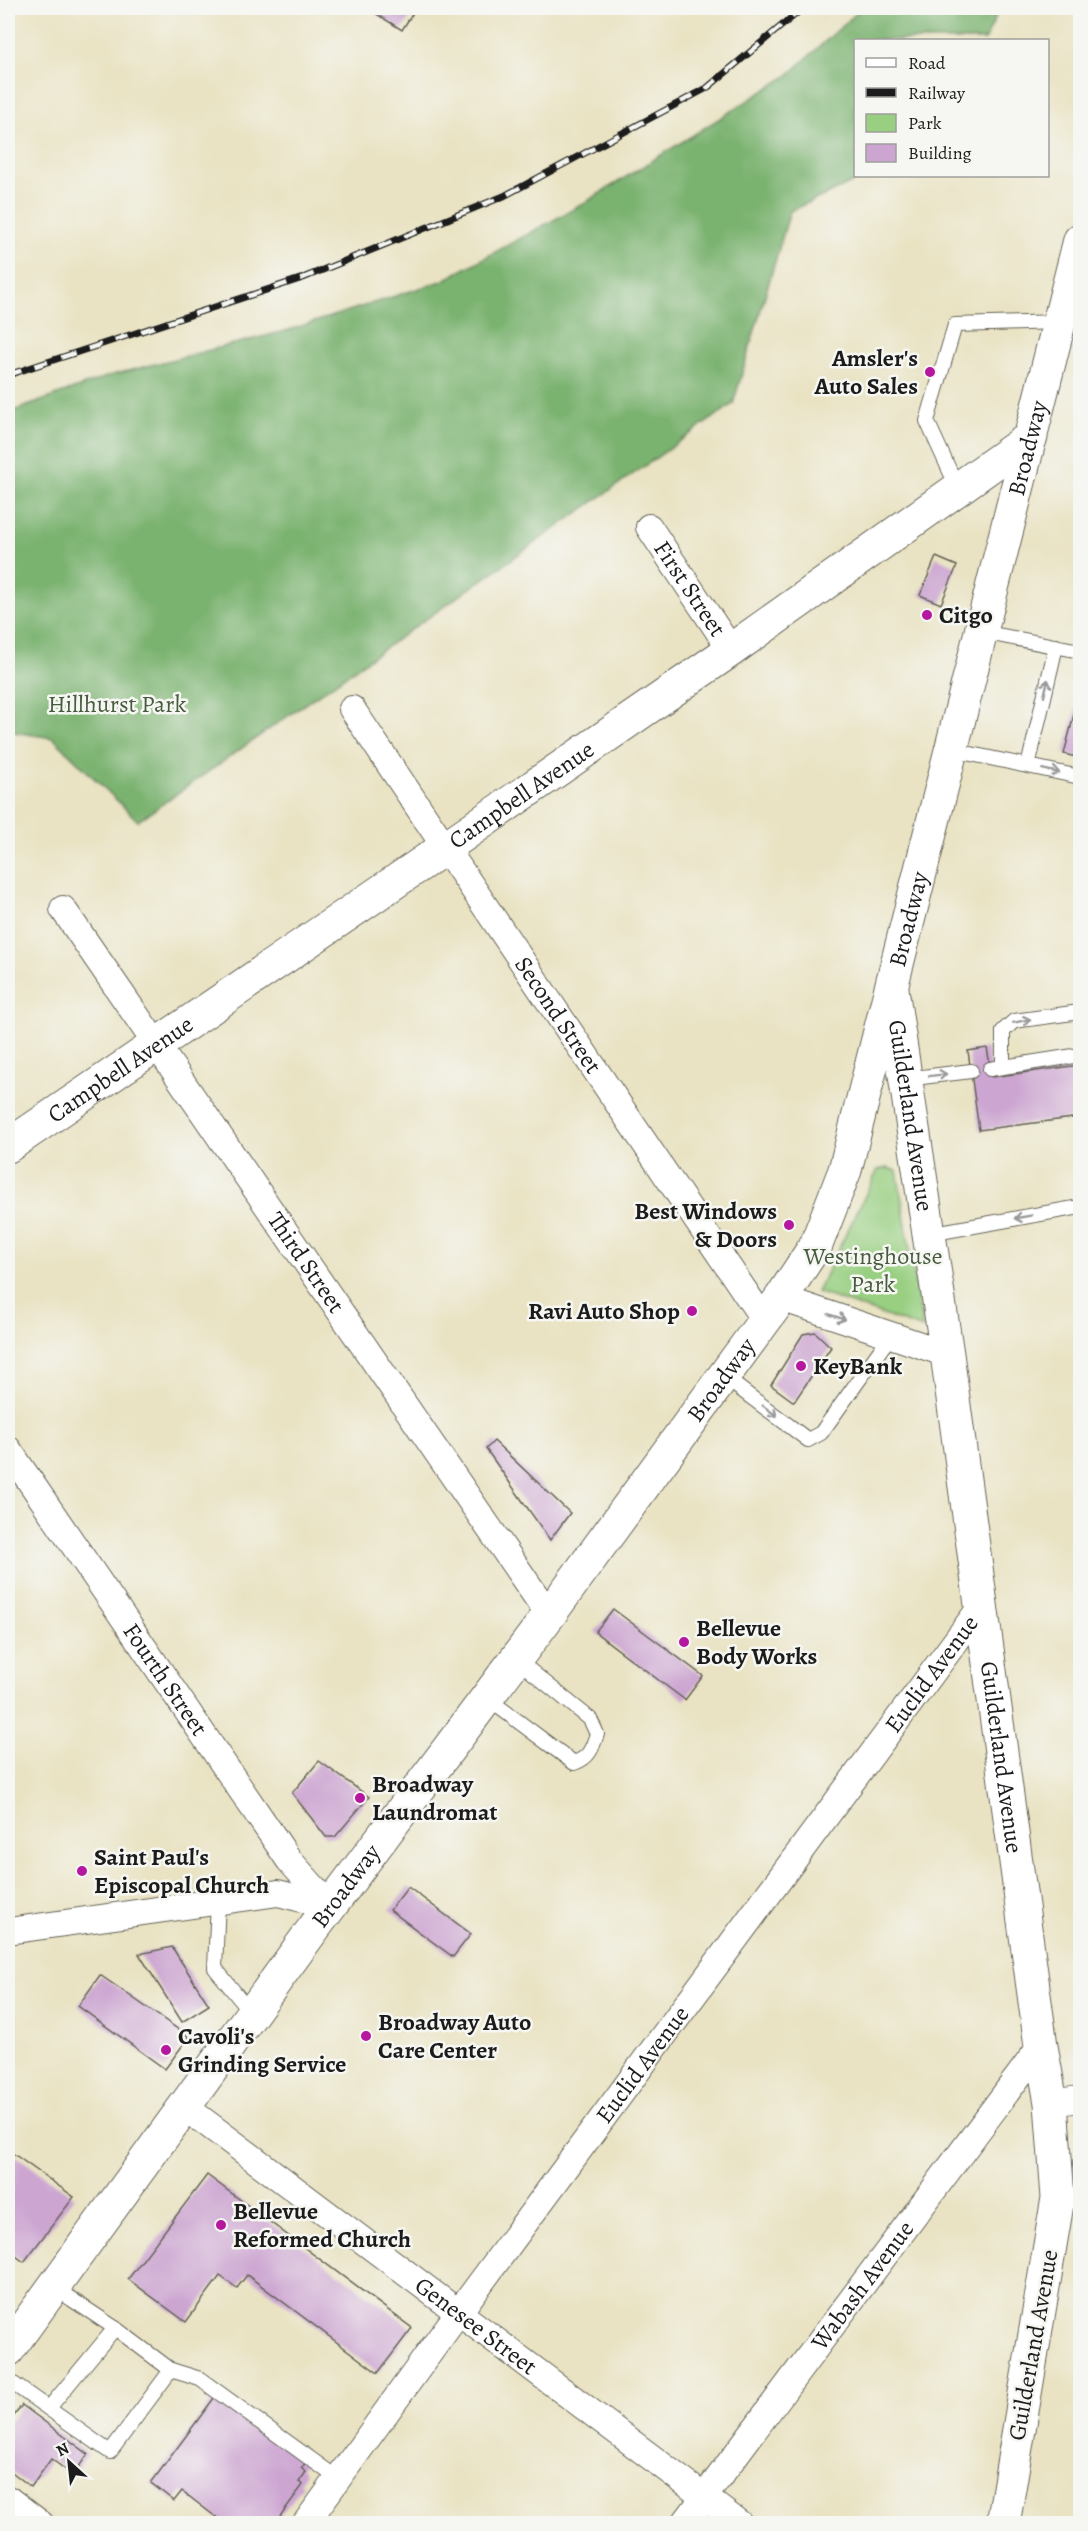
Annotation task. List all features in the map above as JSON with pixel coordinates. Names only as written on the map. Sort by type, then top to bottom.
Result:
[{"type":"street","name":"Broadway","points":[[8,2350],[330,1906],[549,1616],[773,1309],[816,1245],[833,1207],[845,1170],[1080,240]]},
{"type":"street","name":"Campbell Avenue","points":[[8,1146],[154,1044],[446,848],[731,650],[1031,437]]},
{"type":"street","name":"First Street","points":[[649,527],[731,650]]},
{"type":"street","name":"Second Street","points":[[352,709],[446,848],[773,1309]]},
{"type":"street","name":"Third Street","points":[[63,909],[549,1616]]},
{"type":"street","name":"Guilderland Avenue","points":[[892,989],[947,1354],[1041,2046],[1066,2101],[1058,2198],[1003,2523]]},
{"type":"street","points":[[773,1309],[891,1335],[947,1354]]},
{"type":"street","name":"Fourth Street","points":[[8,1449],[289,1860],[330,1906]]},
{"type":"street","name":"Euclid Avenue","points":[[305,2523],[981,1607]]},
{"type":"street","points":[[8,1930],[278,1893],[330,1906]]},
{"type":"street","name":"Wabash Avenue","points":[[684,2523],[1041,2046]]},
{"type":"street","name":"Genesee Street","points":[[185,2107],[740,2523]]},
{"type":"street","points":[[8,2499],[41,2523]]},
{"type":"lane","points":[[958,489],[927,422],[955,326],[1060,322]]},
{"type":"lane","points":[[982,632],[1080,651]]},
{"type":"lane","points":[[1028,766],[1056,646]]},
{"type":"lane","points":[[952,750],[1080,777]]},
{"type":"lane","points":[[1080,1012],[1014,1022],[1003,1031],[997,1068],[1080,1055]]},
{"type":"lane","points":[[906,1079],[971,1071]]},
{"type":"lane","points":[[929,1234],[1080,1207]]},
{"type":"lane","points":[[723,1376],[808,1440],[821,1433],[891,1335]]},
{"type":"lane","points":[[487,1698],[574,1763],[583,1760],[592,1750],[597,1734],[590,1719],[516,1659]]},
{"type":"lane","points":[[218,1901],[215,1968],[252,2014]]},
{"type":"lane","points":[[53,2287],[115,2328],[171,2370],[200,2379],[337,2478]]},
{"type":"lane","points":[[48,2408],[115,2328]]},
{"type":"lane","points":[[8,2380],[110,2452],[171,2370]]},
{"type":"green space","name":"Hillhurst Park","points":[[862,8],[1000,8],[985,39],[854,39],[854,177],[865,177],[790,211],[733,404],[138,821],[53,738],[8,731],[8,413],[112,375],[289,330],[442,281],[583,204],[787,76]]},
{"type":"green space","name":"Westinghouse Park","points":[[887,1168],[897,1171],[923,1329],[817,1292],[878,1170]]},
{"type":"building","points":[[367,8],[416,8],[402,30]]},
{"type":"building","name":"Citgo","points":[[936,557],[957,566],[941,604],[920,595]]},
{"type":"building","points":[[1080,691],[1080,758],[1064,754]]},
{"type":"building","points":[[987,1048],[992,1077],[1080,1065],[1080,1117],[979,1130],[968,1051]]},
{"type":"building","name":"KeyBank","points":[[815,1332],[831,1347],[794,1402],[771,1385],[803,1334]]},
{"type":"building","points":[[494,1441],[570,1513],[550,1540],[486,1449]]},
{"type":"building","points":[[613,1609],[703,1676],[685,1700],[595,1632]]},
{"type":"building","points":[[319,1761],[369,1797],[335,1837],[326,1837],[292,1793]]},
{"type":"building","points":[[408,1887],[471,1934],[453,1957],[390,1910]]},
{"type":"building","points":[[172,1947],[209,2005],[182,2022],[139,1954]]},
{"type":"building","points":[[100,1975],[189,2037],[165,2069],[78,2006]]},
{"type":"building","points":[[8,2150],[74,2197],[24,2262],[8,2250]]},
{"type":"building","name":"Bellevue Reformed Church","points":[[207,2175],[412,2328],[378,2373],[247,2275],[237,2288],[220,2276],[186,2322],[128,2279]]},
{"type":"building","points":[[217,2394],[308,2461],[301,2468],[306,2472],[299,2482],[303,2485],[275,2523],[269,2519],[265,2524],[225,2524],[182,2491],[174,2501],[151,2483]]},
{"type":"building","points":[[22,2405],[88,2454],[73,2475],[51,2459],[31,2487],[8,2469],[8,2424]]},
{"type":"railway","points":[[8,375],[303,278],[504,196],[707,88],[803,8]]},
{"type":"place","name":"Amsler's Auto Sales","points":[[930,372]]},
{"type":"place","name":"Citgo","points":[[927,615]]},
{"type":"place","name":"Best Windows & Doors","points":[[789,1225]]},
{"type":"place","name":"Ravi Auto Shop","points":[[692,1311]]},
{"type":"place","name":"KeyBank","points":[[801,1366]]},
{"type":"place","name":"Bellevue Body Works","points":[[684,1642]]},
{"type":"place","name":"Broadway Laundromat","points":[[360,1798]]},
{"type":"place","name":"Saint Paul's Episcopal Church","points":[[82,1871]]},
{"type":"place","name":"Broadway Auto Care Center","points":[[366,2036]]},
{"type":"place","name":"Cavoli's Grinding Service","points":[[166,2050]]},
{"type":"place","name":"Bellevue Reformed Church","points":[[221,2225]]}]
